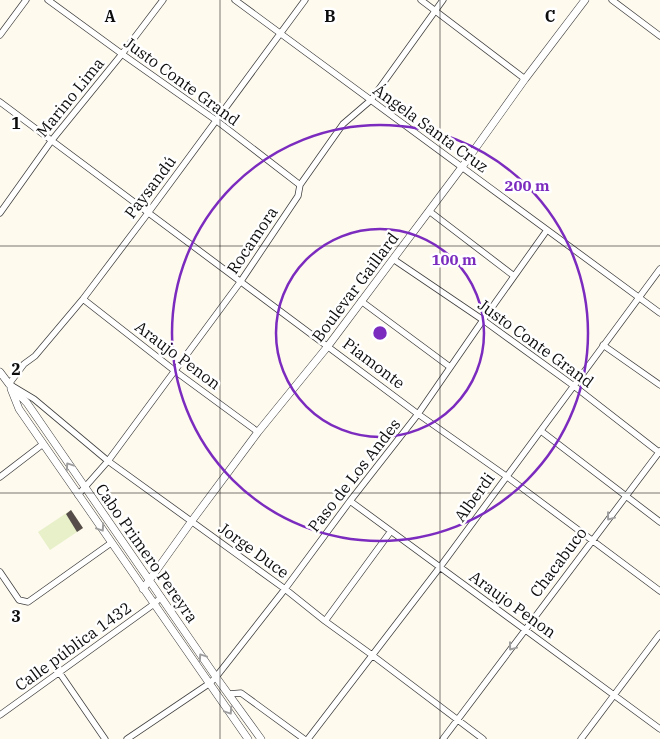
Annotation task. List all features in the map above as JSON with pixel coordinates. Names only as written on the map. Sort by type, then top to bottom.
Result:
[{"type":"street","points":[[0,35],[26,0]]},
{"type":"street","name":"Justo Conte Grand","points":[[48,0],[216,121],[300,185]]},
{"type":"street","name":"Marino Lima","points":[[0,213],[52,140],[163,0]]},
{"type":"street","name":"Ángela Santa Cruz","points":[[235,0],[660,313]]},
{"type":"street","name":"Paysandú","points":[[9,384],[24,364],[35,356],[83,299],[305,0]]},
{"type":"street","points":[[421,0],[525,79]]},
{"type":"street","name":"Rocamora","points":[[78,495],[108,461],[241,281],[298,196],[300,185],[343,124],[371,100],[443,0]]},
{"type":"street","name":"Boulevar Gaillard","points":[[143,588],[258,432],[328,346],[585,0]]},
{"type":"street","points":[[612,0],[660,36]]},
{"type":"street","name":"Piamonte","points":[[0,102],[418,414],[506,476],[660,591]]},
{"type":"street","points":[[429,211],[514,276]]},
{"type":"street","name":"Paso de Los Andes","points":[[128,739],[216,677],[418,414],[547,230]]},
{"type":"street","name":"Justo Conte Grand","points":[[393,258],[574,386],[660,452]]},
{"type":"street","name":"Alberdi","points":[[308,739],[440,567],[660,269]]},
{"type":"street","name":"Araujo Penon","points":[[83,299],[175,371],[258,432]]},
{"type":"street","points":[[361,301],[450,367]]},
{"type":"street","points":[[604,345],[660,386]]},
{"type":"street","name":"Cabo Primero Pereyra","points":[[0,372],[27,403],[261,739]]},
{"type":"street","name":"Cabo Primero Pereyra","points":[[9,384],[19,409],[248,739]]},
{"type":"street","name":"Jorge Duce","points":[[9,384],[34,399],[108,461],[285,589],[483,739]]},
{"type":"street","points":[[541,431],[660,522]]},
{"type":"street","points":[[0,477],[43,444]]},
{"type":"street","name":"Chacabuco","points":[[443,739],[660,452]]},
{"type":"street","name":"Araujo Penon","points":[[350,501],[660,729]]},
{"type":"street","points":[[325,621],[391,531]]},
{"type":"street","points":[[0,572],[19,600],[28,602],[111,543]]},
{"type":"street","name":"Calle pública 1432","points":[[0,716],[161,597]]},
{"type":"street","points":[[581,739],[660,634]]},
{"type":"street","points":[[59,672],[105,739]]},
{"type":"street","points":[[228,694],[241,693],[304,739]]},
{"type":"green space","points":[[71,510],[83,528],[50,550],[38,532]]},
{"type":"building","points":[[71,510],[83,528],[77,532],[66,514]]}]
